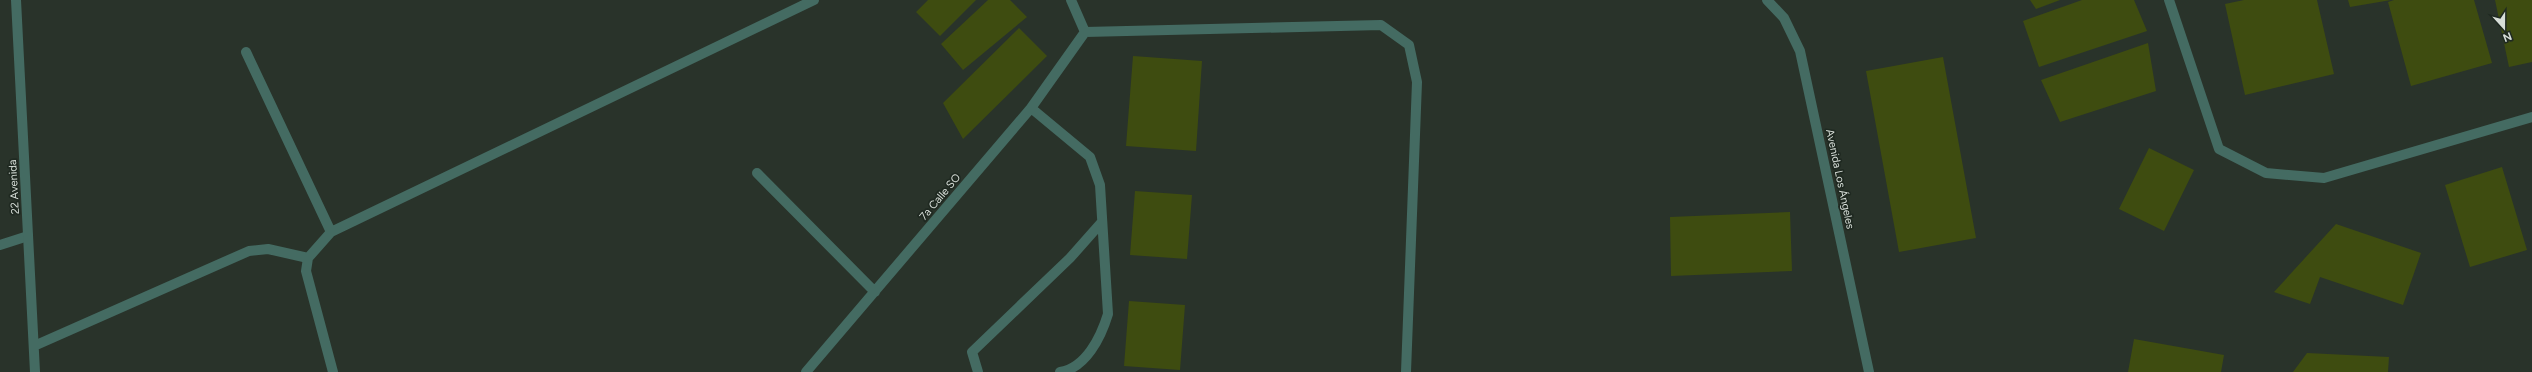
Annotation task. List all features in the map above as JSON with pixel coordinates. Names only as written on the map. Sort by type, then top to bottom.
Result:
[{"type":"street","name":"22 Avenida","points":[[16,0],[35,372]]},
{"type":"street","points":[[333,372],[306,270],[308,258],[331,232],[814,0]]},
{"type":"street","points":[[1071,0],[1085,32],[1381,25],[1410,45],[1418,82],[1406,372]]},
{"type":"street","name":"Avenida Los Ángeles","points":[[1768,0],[1784,18],[1800,51],[1869,372]]},
{"type":"street","points":[[2168,0],[2219,149],[2266,173],[2324,178],[2532,118]]},
{"type":"street","name":"7a Calle SO","points":[[806,372],[1031,108],[1085,32]]},
{"type":"street","points":[[246,52],[331,232]]},
{"type":"street","points":[[1031,108],[1090,157],[1100,185],[1101,223],[1108,314],[1103,331],[1092,351],[1066,371],[1060,372]]},
{"type":"street","points":[[757,173],[875,292]]},
{"type":"street","points":[[978,372],[972,352],[1070,258],[1101,223]]},
{"type":"street","points":[[0,245],[28,236]]},
{"type":"street","points":[[34,346],[249,251],[268,250],[308,258]]},
{"type":"building","points":[[928,0],[976,0],[940,36],[916,12]]},
{"type":"building","points":[[988,0],[1010,0],[1027,17],[963,70],[941,44]]},
{"type":"building","points":[[2030,0],[2060,0],[2036,9]]},
{"type":"building","points":[[2082,0],[2134,0],[2147,31],[2039,67],[2023,21]]},
{"type":"building","points":[[2244,0],[2317,0],[2334,74],[2245,95],[2225,4]]},
{"type":"building","points":[[2348,0],[2391,0],[2350,7]]},
{"type":"building","points":[[2394,0],[2474,0],[2492,63],[2411,86],[2388,2]]},
{"type":"building","points":[[2495,0],[2532,0],[2532,62],[2509,67]]},
{"type":"building","points":[[1019,28],[1047,56],[963,139],[943,103]]},
{"type":"building","points":[[2148,43],[2156,91],[2060,122],[2041,80]]},
{"type":"building","points":[[1133,56],[1202,61],[1196,151],[1126,146]]},
{"type":"building","points":[[1943,57],[1976,238],[1899,252],[1866,71]]},
{"type":"building","points":[[2149,148],[2194,170],[2164,231],[2119,209]]},
{"type":"building","points":[[2502,167],[2527,250],[2470,267],[2445,185]]},
{"type":"building","points":[[1135,191],[1192,195],[1187,259],[1130,255]]},
{"type":"building","points":[[1790,212],[1792,271],[1671,276],[1670,217]]},
{"type":"building","points":[[2336,224],[2421,253],[2403,305],[2320,277],[2310,304],[2274,292]]},
{"type":"building","points":[[1129,301],[1185,305],[1180,370],[1124,366]]},
{"type":"building","points":[[2134,339],[2224,355],[2221,372],[2128,372]]},
{"type":"building","points":[[2307,353],[2389,357],[2388,372],[2293,372]]}]
